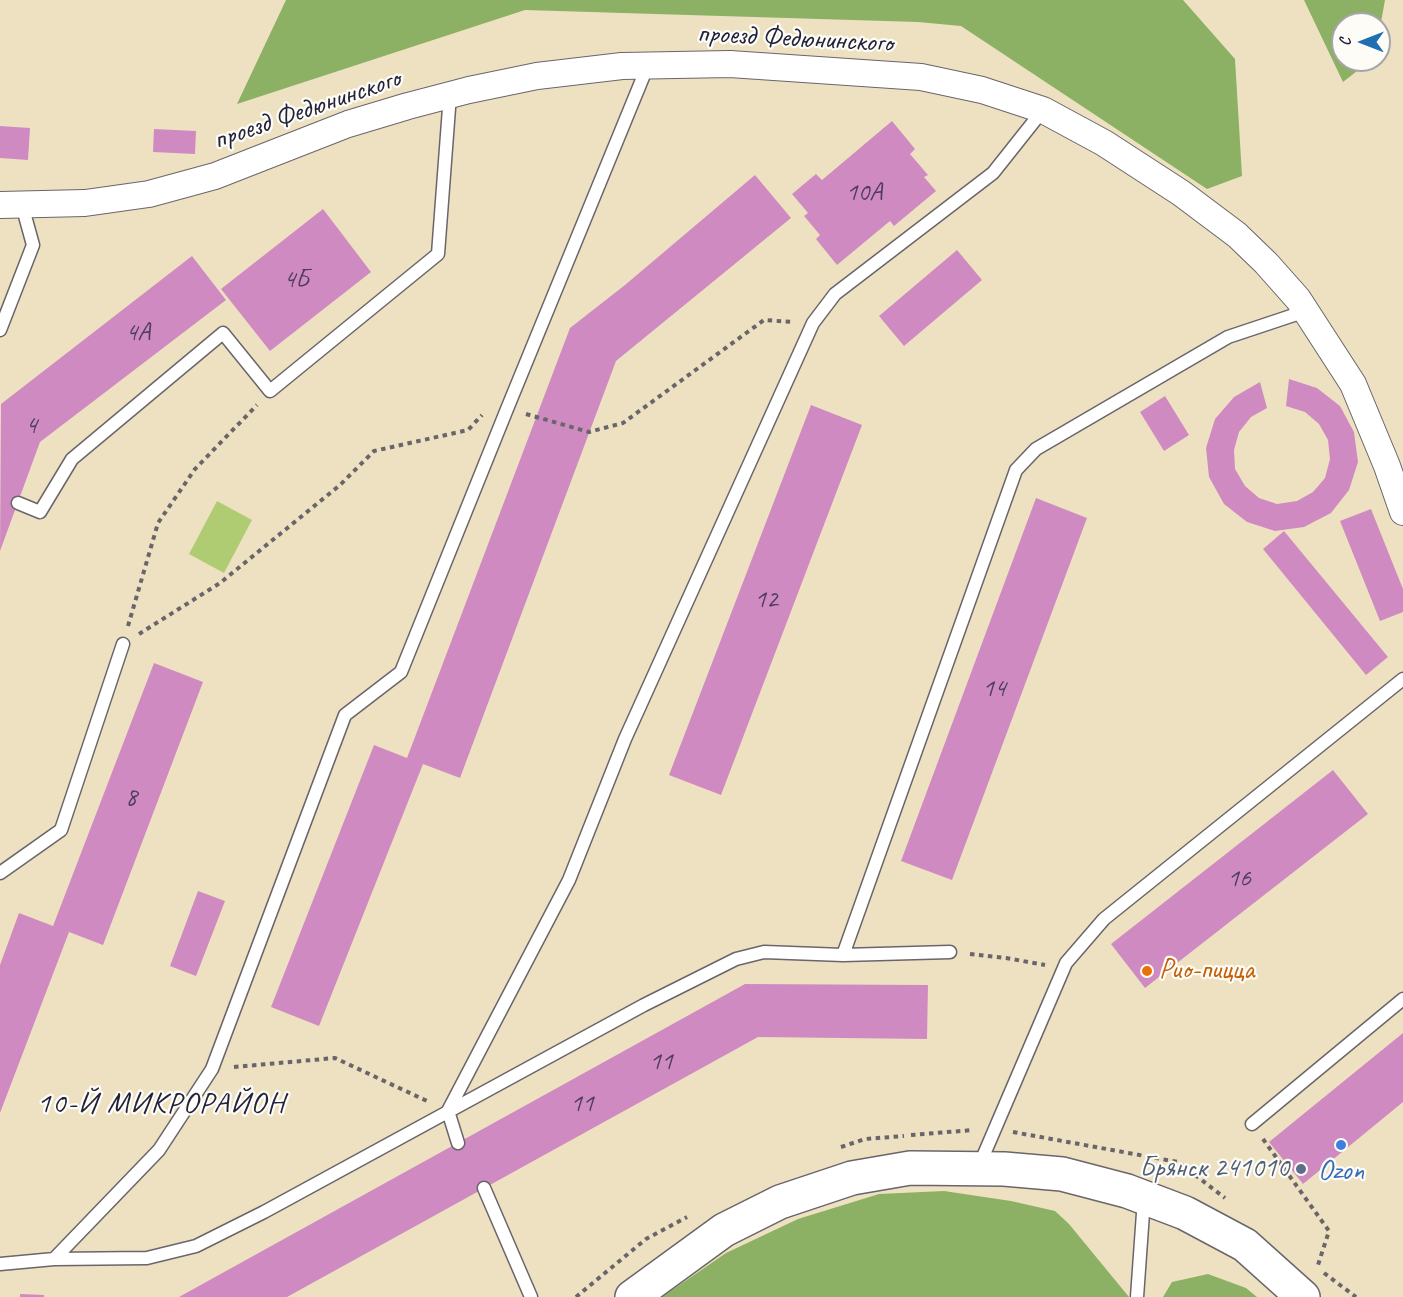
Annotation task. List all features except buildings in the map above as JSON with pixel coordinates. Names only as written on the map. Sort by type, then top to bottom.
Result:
[{"type":"street","name":"проезд Федюнинского","points":[[11,205],[85,202],[149,194],[215,176],[348,124],[450,95],[537,76],[622,66],[730,64],[921,77],[982,90],[1043,110],[1104,143],[1171,186],[1237,235],[1266,263],[1298,299],[1353,384],[1387,466],[1403,512]]},
{"type":"street","points":[[632,1297],[724,1230],[780,1202],[852,1178],[910,1168],[1004,1169],[1062,1174],[1127,1191],[1185,1213],[1245,1245],[1303,1297]]},
{"type":"lane","points":[[54,1258],[159,1150],[212,1069],[345,715],[401,672],[648,65]]},
{"type":"lane","points":[[18,503],[40,512],[72,459],[223,333],[270,391],[438,254],[450,95]]},
{"type":"lane","points":[[458,1143],[448,1111],[569,880],[625,739],[813,323],[835,294],[993,173],[1043,110]]},
{"type":"lane","points":[[0,330],[33,245],[11,205]]},
{"type":"lane","points":[[843,955],[1016,470],[1036,449],[1228,337],[1306,311]]},
{"type":"lane","points":[[0,873],[60,830],[123,644]]},
{"type":"lane","points":[[977,1169],[1066,963],[1096,928],[1403,680]]},
{"type":"lane","points":[[0,1264],[54,1258],[147,1258],[196,1246],[264,1212],[644,1005],[736,959],[764,952],[843,955],[950,952]]},
{"type":"lane","points":[[1252,1124],[1403,999]]},
{"type":"lane","points":[[484,1188],[531,1297]]},
{"type":"lane","points":[[1137,1297],[1144,1197]]},
{"type":"path","points":[[123,644],[220,583],[340,485],[374,452],[468,430],[492,404],[589,432],[623,423],[764,320],[813,323]]},
{"type":"path","points":[[123,644],[158,523],[195,469],[270,391]]},
{"type":"path","points":[[967,954],[1006,958],[1047,966]]},
{"type":"path","points":[[212,1069],[334,1058],[448,1111]]},
{"type":"path","points":[[1252,1124],[1329,1231],[1317,1268]]},
{"type":"green space","points":[[286,0],[1183,0],[1235,59],[1242,176],[1207,189],[961,26],[918,22],[525,10],[237,104]]},
{"type":"green space","points":[[1304,0],[1385,0],[1383,12],[1331,12],[1331,57]]},
{"type":"green space","points":[[1338,72],[1356,72],[1343,82]]},
{"type":"green space","points":[[217,501],[252,520],[224,573],[189,554]]},
{"type":"green space","points":[[944,1191],[1011,1201],[1055,1211],[1069,1224],[1129,1297],[662,1297],[726,1253],[798,1219],[879,1194]]},
{"type":"green space","points":[[1208,1274],[1246,1288],[1257,1297],[1163,1297],[1172,1282]]},
{"type":"place","name":"Рио-пицца","points":[[1147,971]]},
{"type":"place","name":"Ozon","points":[[1341,1145]]},
{"type":"place","name":"Брянск 241010","points":[[1301,1169]]},
{"type":"district","name":"10-Й МИКРОРАЙОН","points":[[161,1104]]}]
